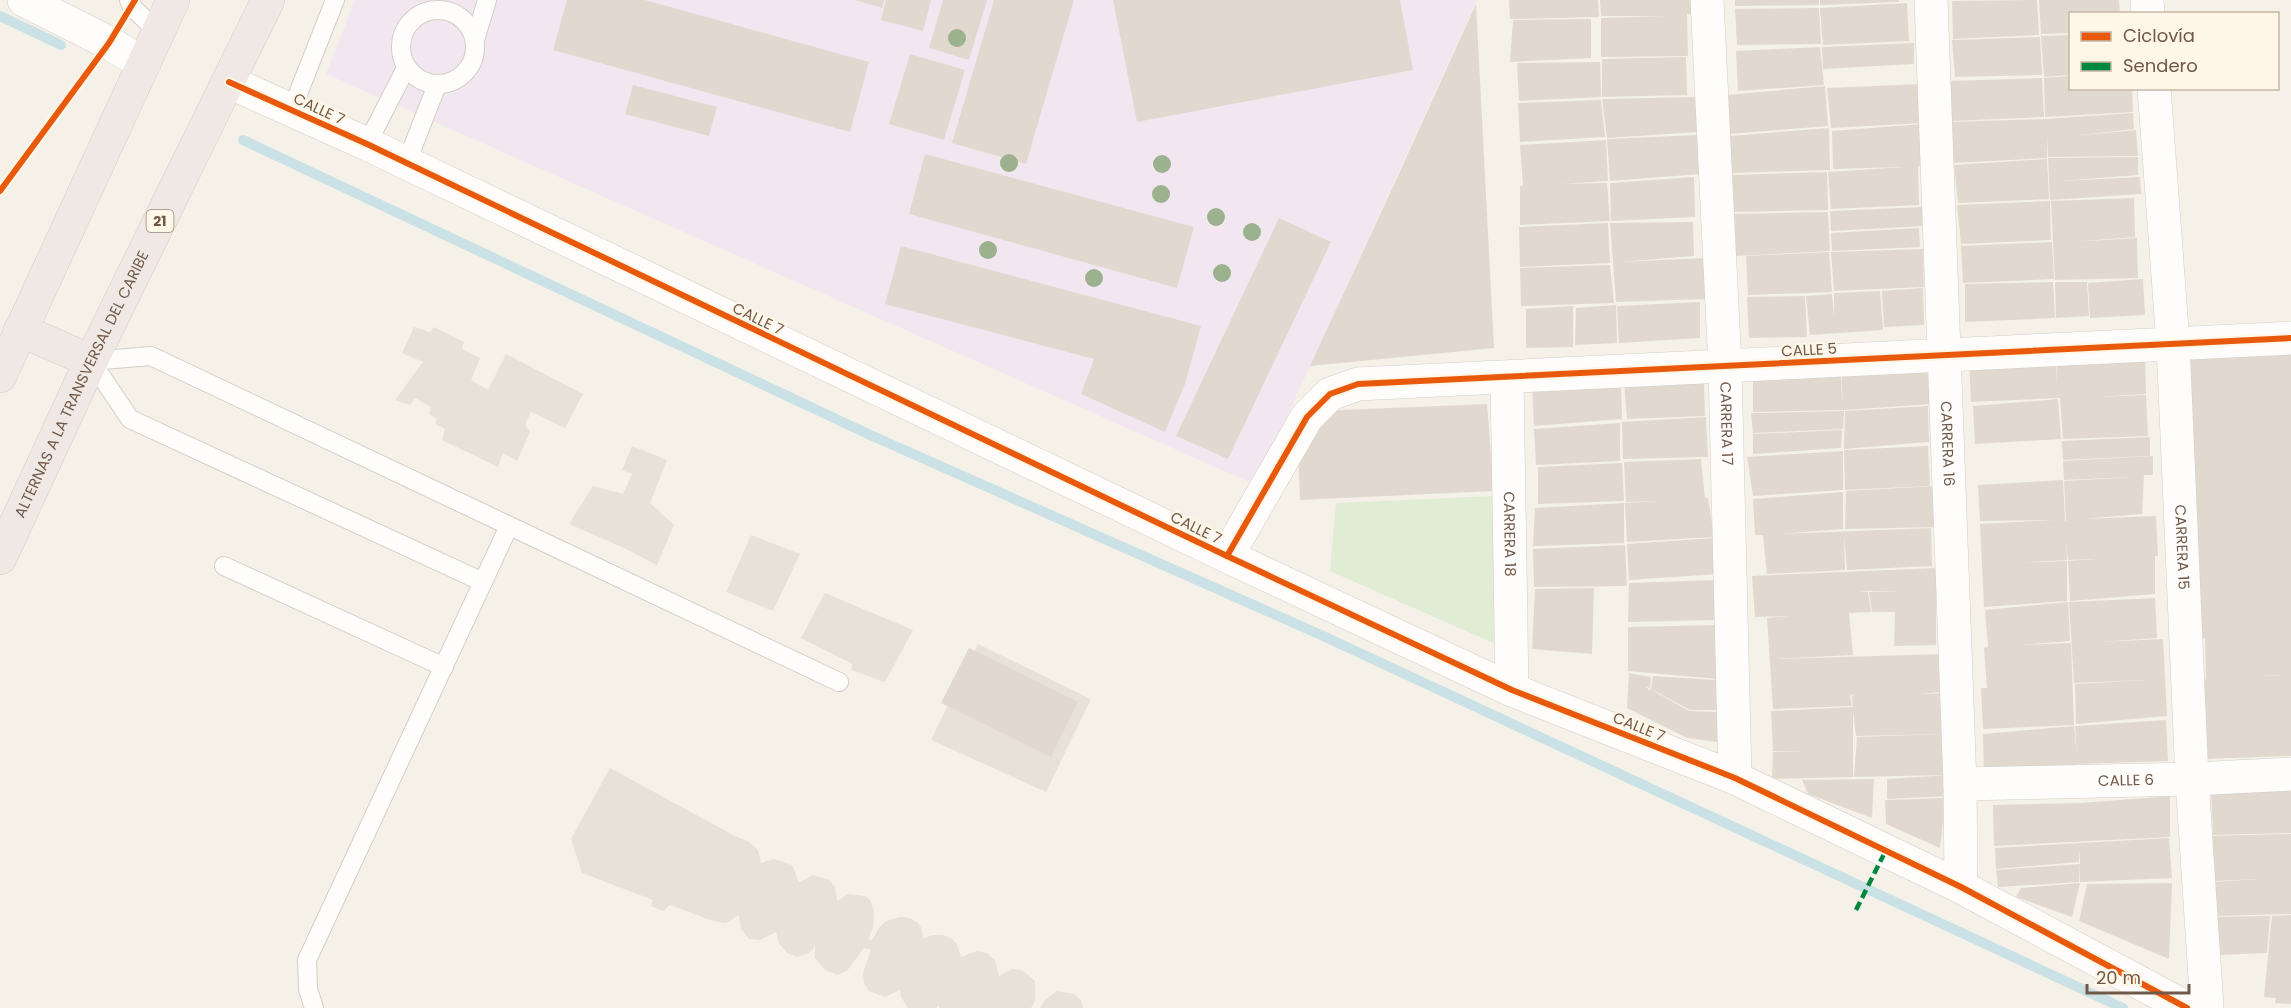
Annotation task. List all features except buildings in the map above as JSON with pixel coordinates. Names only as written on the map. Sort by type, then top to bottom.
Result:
[{"type":"highway","points":[[0,376],[173,0]]},
{"type":"highway","name":"21","points":[[228,82],[268,0]]},
{"type":"highway","name":"ALTERNAS A LA TRANSVERSAL DEL CARIBE","points":[[0,558],[91,360],[228,82]]},
{"type":"highway","points":[[20,330],[91,360]]},
{"type":"street","points":[[24,0],[110,43],[144,63]]},
{"type":"street","name":"CARRERA 17","points":[[1707,0],[1725,368],[1735,778]]},
{"type":"street","name":"CARRERA 16","points":[[1931,0],[1960,784],[1961,886]]},
{"type":"street","name":"CALLE 7","points":[[228,82],[367,144],[1512,690],[1735,778],[1961,886],[2187,1008]]},
{"type":"street","name":"CARRERA 15","points":[[2154,90],[2173,343],[2192,778],[2206,1008]]},
{"type":"street","name":"CALLE 5","points":[[1227,556],[1306,417],[1330,393],[1358,384],[1725,368],[1944,354],[2291,338]]},
{"type":"street","name":"CARRERA 18","points":[[1507,378],[1512,690]]},
{"type":"street","name":"CALLE 6","points":[[1960,784],[2291,774]]},
{"type":"lane","points":[[129,0],[132,7],[158,32]]},
{"type":"lane","points":[[292,109],[335,0]]},
{"type":"lane","points":[[475,40],[466,22],[448,11],[430,6],[415,16],[403,31],[400,50],[406,68],[419,80],[437,85],[451,82],[463,75],[474,59],[475,40],[487,0]]},
{"type":"lane","points":[[367,144],[406,68]]},
{"type":"lane","points":[[406,164],[437,85]]},
{"type":"lane","points":[[483,582],[130,420],[91,360],[151,356],[839,682]]},
{"type":"lane","points":[[314,1008],[308,989],[307,960],[509,526]]},
{"type":"lane","points":[[224,566],[444,667]]},
{"type":"shaded area","points":[[355,0],[1477,0],[1256,485],[326,74]]},
{"type":"shaded area","points":[[414,327],[430,332],[434,327],[464,342],[462,349],[480,358],[471,380],[488,390],[506,354],[583,394],[565,428],[531,412],[525,425],[530,432],[517,461],[503,453],[498,467],[442,440],[445,429],[435,424],[437,419],[429,414],[431,407],[415,398],[410,405],[395,400],[423,362],[402,353]]},
{"type":"shaded area","points":[[632,446],[667,460],[650,503],[674,525],[657,565],[569,524],[593,486],[623,494],[632,474],[622,470]]},
{"type":"shaded area","points":[[751,535],[800,554],[773,611],[726,592]]},
{"type":"shaded area","points":[[825,593],[913,630],[885,682],[851,670],[853,664],[801,638]]},
{"type":"shaded area","points":[[978,644],[1091,699],[1046,792],[931,740]]},
{"type":"shaded area","points":[[610,768],[749,842],[758,850],[761,863],[774,859],[792,865],[799,882],[813,875],[829,880],[835,887],[837,901],[848,894],[865,896],[870,900],[874,911],[873,928],[868,939],[872,940],[886,921],[900,917],[910,918],[922,929],[923,939],[932,935],[951,938],[957,944],[961,957],[977,951],[987,953],[995,960],[999,976],[1012,969],[1022,970],[1035,981],[1035,1001],[1031,1008],[939,1008],[939,1005],[935,1008],[908,1008],[901,997],[900,990],[885,997],[869,991],[864,983],[863,973],[871,950],[864,948],[847,971],[837,975],[825,970],[815,958],[815,946],[809,953],[797,957],[787,953],[779,943],[776,932],[760,940],[749,939],[741,929],[739,915],[726,923],[713,921],[670,905],[663,911],[651,906],[653,900],[582,873],[571,839]]},
{"type":"shaded area","points":[[1057,991],[1074,994],[1082,1001],[1083,1008],[1040,1008],[1044,1001]]},
{"type":"green space","points":[[1495,496],[1500,646],[1330,571],[1336,503]]},
{"type":"waterway","points":[[0,16],[61,45]]},
{"type":"waterway","points":[[243,140],[868,434],[1321,635],[2123,1008]]},
{"type":"marked path","points":[[1856,910],[1886,850]]},
{"type":"cycle path","points":[[0,191],[109,43],[135,0]]},
{"type":"cycle path","points":[[229,82],[367,144],[1512,690],[1735,778],[1961,887],[2187,1008]]},
{"type":"cycle path","points":[[1227,556],[1307,417],[1330,394],[1358,384],[2291,338]]}]
